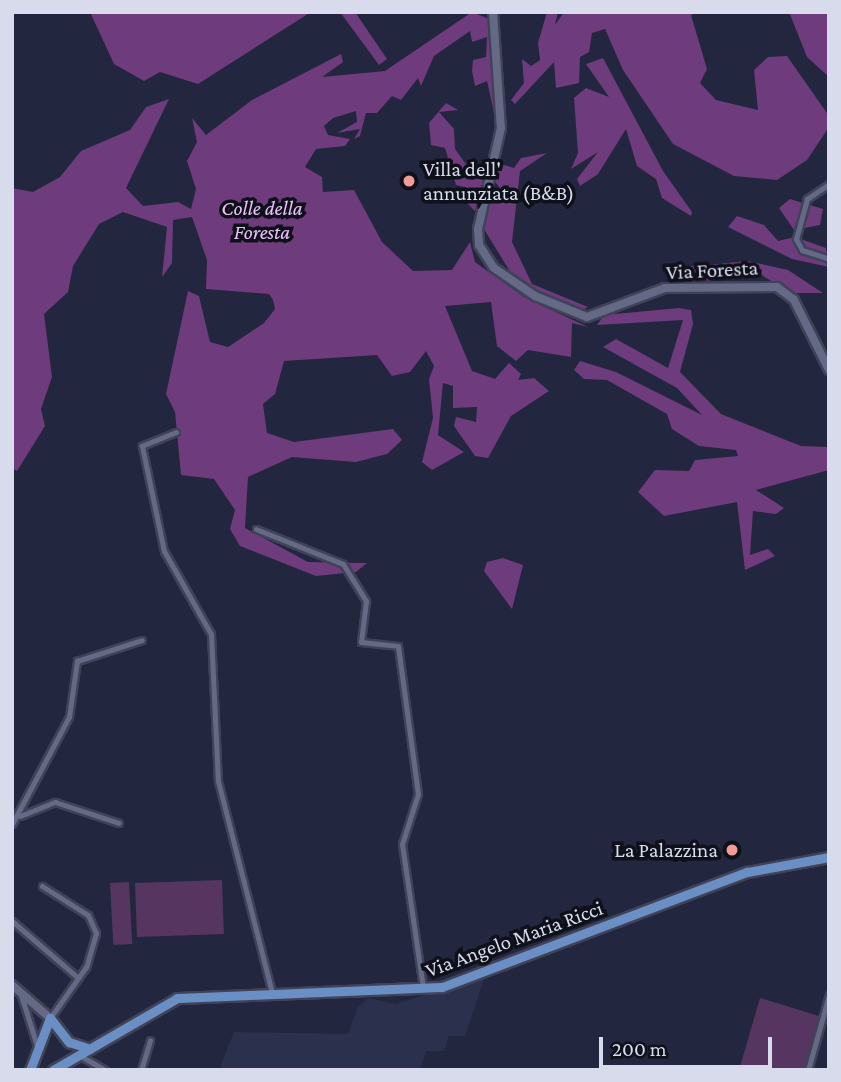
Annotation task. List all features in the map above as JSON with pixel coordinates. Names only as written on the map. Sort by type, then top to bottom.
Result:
[{"type":"main road","name":"Via Foresta","points":[[493,12],[501,128],[478,229],[479,245],[494,268],[535,296],[587,317],[666,288],[777,287],[794,300],[829,370]]},
{"type":"main road","name":"Via Angelo Maria Ricci","points":[[53,1070],[177,998],[272,993],[424,991],[747,872],[829,857]]},
{"type":"main road","points":[[12,985],[50,1018],[69,1042],[76,1057]]},
{"type":"main road","points":[[30,1070],[50,1018]]},
{"type":"main road","points":[[69,1042],[90,1049]]},
{"type":"street","points":[[829,184],[807,200],[796,239],[802,250],[829,259]]},
{"type":"street","points":[[176,432],[142,446],[164,551],[211,634],[218,781],[272,993]]},
{"type":"street","points":[[256,529],[343,564],[366,601],[361,642],[398,646],[418,794],[402,844],[424,991]]},
{"type":"street","points":[[12,824],[20,816],[69,717],[77,661],[142,640]]},
{"type":"street","points":[[20,816],[55,802],[119,822]]},
{"type":"street","points":[[42,886],[93,920],[92,952],[50,1018]]},
{"type":"street","points":[[12,921],[77,977]]},
{"type":"street","points":[[20,992],[37,1046]]},
{"type":"street","points":[[808,1070],[829,995]]},
{"type":"street","points":[[141,1070],[150,1040]]},
{"type":"street","points":[[76,1057],[105,1070]]},
{"type":"shaded area","points":[[222,880],[224,934],[137,937],[135,883]]},
{"type":"shaded area","points":[[129,882],[132,944],[113,945],[110,883]]},
{"type":"shaded area","points":[[485,976],[465,1036],[449,1036],[444,1051],[426,1051],[420,1070],[219,1070],[234,1032],[348,1034],[358,1007],[368,998],[396,1004]]},
{"type":"shaded area","points":[[760,998],[819,1016],[806,1070],[739,1070]]},
{"type":"green space","points":[[90,12],[311,12],[198,84],[160,72],[144,81],[114,64]]},
{"type":"green space","points":[[340,12],[355,12],[387,59],[379,65]]},
{"type":"green space","name":"Colle della Foresta","points":[[472,12],[489,19],[497,126],[487,81],[475,86],[472,71],[473,60],[486,57],[487,37],[472,42],[470,31],[434,56],[421,86],[418,78],[401,100],[392,96],[377,113],[366,113],[360,136],[354,139],[360,129],[337,133],[357,122],[356,111],[333,118],[324,126],[328,135],[350,139],[345,146],[316,149],[305,167],[322,177],[323,192],[354,190],[382,242],[413,271],[452,270],[470,242],[475,262],[524,297],[588,327],[572,323],[571,357],[528,350],[516,361],[497,346],[491,302],[445,306],[472,371],[495,379],[509,363],[521,374],[518,380],[534,378],[549,391],[511,416],[488,458],[475,456],[454,426],[456,417],[476,422],[477,407],[453,408],[453,386],[443,383],[438,435],[464,452],[432,470],[422,462],[433,418],[429,379],[434,366],[426,351],[410,372],[392,376],[377,355],[284,361],[275,394],[263,404],[267,433],[294,442],[393,429],[402,440],[387,454],[356,462],[292,457],[248,477],[245,528],[308,562],[367,563],[356,572],[316,576],[240,546],[230,529],[235,510],[214,479],[181,475],[175,412],[166,394],[188,291],[199,296],[210,342],[228,347],[264,323],[275,309],[273,300],[269,294],[206,289],[207,260],[192,217],[173,220],[172,263],[162,277],[167,227],[123,212],[99,224],[73,266],[68,292],[44,314],[52,377],[41,409],[45,426],[17,471],[12,468],[12,188],[33,192],[60,177],[81,151],[130,130],[146,107],[169,99],[126,188],[143,206],[178,202],[191,209],[196,189],[187,161],[197,142],[192,118],[206,135],[252,100],[341,54],[343,62],[322,77],[385,71]]},
{"type":"green space","points":[[547,12],[558,12],[555,25],[564,12],[699,12],[691,15],[707,69],[700,83],[716,100],[758,110],[754,70],[768,57],[787,56],[829,116],[829,127],[807,160],[777,180],[734,176],[673,144],[623,70],[605,29],[592,33],[589,52],[580,57],[579,83],[556,88],[554,62],[515,104],[511,100],[524,83],[522,59],[531,66],[540,60],[538,43]]},
{"type":"green space","points":[[789,12],[829,12],[829,77],[807,57]]},
{"type":"green space","points":[[603,58],[663,171],[692,212],[691,216],[662,198],[656,179],[637,166],[626,129],[598,174],[580,186],[577,179],[598,152],[571,169],[578,153],[574,98],[586,88],[609,97],[586,64]]},
{"type":"green space","points":[[446,103],[458,110],[439,112],[454,129],[455,149],[465,163],[474,168],[489,160],[475,211],[467,203],[468,188],[456,185],[445,148],[431,145],[429,123]]},
{"type":"green space","points":[[547,153],[520,171],[512,242],[532,284],[588,307],[580,311],[514,278],[479,221],[500,188],[492,178],[498,163],[514,168],[521,158]]},
{"type":"green space","points":[[790,199],[823,209],[820,225],[794,230],[779,208]]},
{"type":"green space","points":[[737,216],[764,225],[778,241],[795,237],[826,248],[829,267],[792,259],[728,227]]},
{"type":"green space","points":[[748,261],[788,270],[823,293],[790,293],[760,274],[697,282],[662,269]]},
{"type":"green space","points":[[679,308],[691,310],[693,324],[680,372],[721,414],[801,446],[829,447],[829,470],[756,490],[784,508],[776,514],[753,511],[750,555],[768,549],[775,556],[745,570],[737,502],[664,516],[638,492],[655,470],[689,471],[695,460],[738,456],[736,450],[699,446],[672,429],[667,414],[607,380],[584,379],[574,370],[580,361],[616,372],[702,415],[677,388],[603,347],[616,339],[668,368],[683,320],[597,325],[604,315]]},
{"type":"green space","points":[[503,558],[523,565],[512,609],[484,571],[487,562]]},
{"type":"place","name":"Villa dell' annunziata (B&B)","points":[[409,181]]},
{"type":"place","name":"La Palazzina","points":[[732,850]]}]
